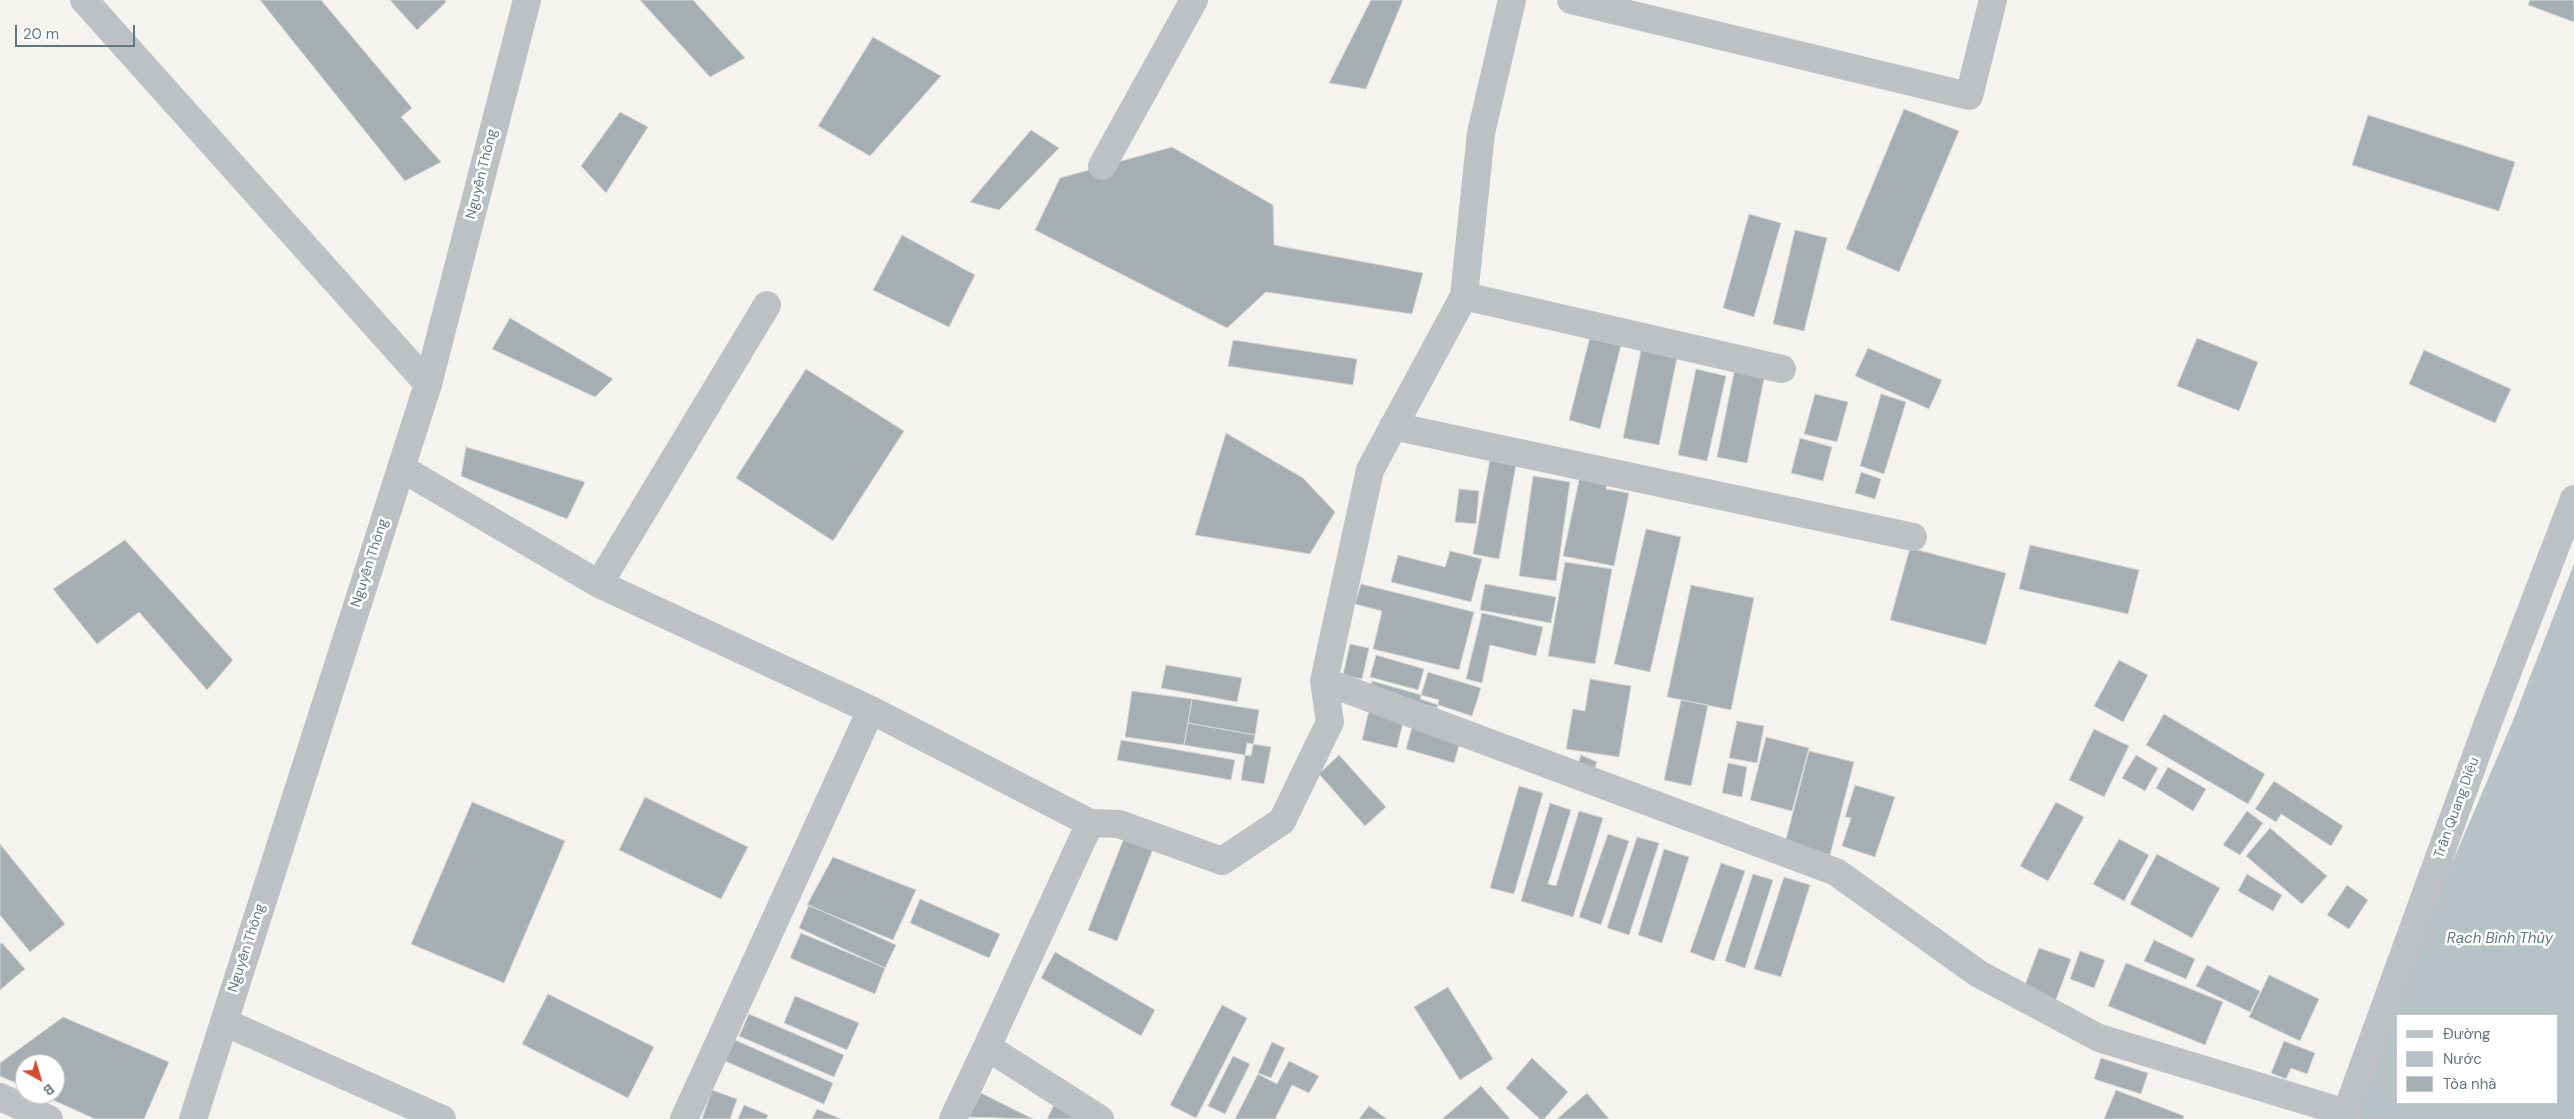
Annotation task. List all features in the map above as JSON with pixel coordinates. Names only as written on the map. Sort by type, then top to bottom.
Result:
[{"type":"street","points":[[84,0],[428,384]]},
{"type":"street","name":"Nguyễn Thông","points":[[193,1119],[428,384],[527,0]]},
{"type":"street","points":[[1102,166],[1194,0]]},
{"type":"street","points":[[401,468],[599,584],[871,710],[1090,823],[1119,824],[1222,861],[1282,821],[1330,722],[1324,681],[1370,470],[1464,296],[1481,133],[1512,0]]},
{"type":"street","points":[[1571,0],[1651,10],[1969,96],[1993,0]]},
{"type":"street","points":[[1464,296],[1782,369]]},
{"type":"street","points":[[599,584],[767,305]]},
{"type":"street","points":[[1394,426],[1913,537]]},
{"type":"street","name":"Trần Quang Diệu","points":[[2345,1116],[2485,729],[2574,499]]},
{"type":"street","points":[[1324,681],[1836,872],[1979,974],[2099,1038],[2345,1116]]},
{"type":"street","points":[[684,1119],[871,710]]},
{"type":"street","points":[[953,1119],[1090,823]]},
{"type":"street","points":[[224,1022],[442,1119]]},
{"type":"street","points":[[987,1047],[1100,1119]]},
{"type":"street","points":[[0,1097],[49,1119]]},
{"type":"water","name":"Rạch Bình Thủy","points":[[2574,564],[2574,1119],[2352,1119],[2371,1052],[2512,723]]},
{"type":"building","points":[[260,0],[321,0],[412,108],[401,117],[441,162],[405,181]]},
{"type":"building","points":[[390,0],[445,0],[446,2],[417,30]]},
{"type":"building","points":[[640,0],[693,0],[745,58],[710,77]]},
{"type":"building","points":[[1371,0],[1403,0],[1366,89],[1329,83]]},
{"type":"building","points":[[2530,0],[2574,0],[2574,22],[2528,5]]},
{"type":"building","points":[[873,37],[941,76],[870,156],[818,126]]},
{"type":"building","points":[[1904,109],[1959,131],[1899,272],[1846,249]]},
{"type":"building","points":[[620,112],[648,127],[606,193],[581,166]]},
{"type":"building","points":[[2368,115],[2515,162],[2499,211],[2352,165]]},
{"type":"building","points":[[1031,130],[1059,148],[999,210],[970,202]]},
{"type":"building","points":[[1172,147],[1273,205],[1274,245],[1423,273],[1412,314],[1266,292],[1227,328],[1035,230],[1060,178]]},
{"type":"building","points":[[1749,214],[1781,223],[1754,317],[1723,308]]},
{"type":"building","points":[[1795,230],[1827,238],[1804,331],[1773,324]]},
{"type":"building","points":[[902,235],[975,275],[949,327],[873,290]]},
{"type":"building","points":[[510,318],[613,379],[595,397],[492,349]]},
{"type":"building","points":[[1591,333],[1622,341],[1600,429],[1569,420]]},
{"type":"building","points":[[2197,338],[2258,362],[2239,411],[2177,386]]},
{"type":"building","points":[[1233,340],[1357,359],[1353,385],[1228,366]]},
{"type":"building","points":[[1642,346],[1678,353],[1659,445],[1623,438]]},
{"type":"building","points":[[1868,348],[1942,380],[1929,409],[1855,376]]},
{"type":"building","points":[[2424,350],[2511,389],[2495,423],[2409,384]]},
{"type":"building","points":[[1735,368],[1765,374],[1747,463],[1717,457]]},
{"type":"building","points":[[806,369],[904,431],[833,541],[736,478]]},
{"type":"building","points":[[1696,369],[1726,376],[1707,461],[1678,455]]},
{"type":"building","points":[[1815,394],[1848,402],[1837,442],[1804,434]]},
{"type":"building","points":[[1881,394],[1906,402],[1884,474],[1860,466]]},
{"type":"building","points":[[1226,433],[1303,478],[1335,512],[1310,554],[1195,535]]},
{"type":"building","points":[[1800,438],[1832,447],[1823,481],[1791,473]]},
{"type":"building","points":[[466,447],[585,482],[567,519],[461,476]]},
{"type":"building","points":[[1491,454],[1517,459],[1499,559],[1473,554]]},
{"type":"building","points":[[1581,471],[1608,476],[1606,489],[1629,493],[1614,566],[1563,556]]},
{"type":"building","points":[[1861,472],[1881,479],[1875,499],[1855,493]]},
{"type":"building","points":[[1533,476],[1570,482],[1556,581],[1519,576]]},
{"type":"building","points":[[1459,489],[1479,491],[1476,524],[1455,522]]},
{"type":"building","points":[[1646,529],[1681,537],[1650,672],[1614,664]]},
{"type":"building","points":[[125,540],[233,660],[207,690],[139,612],[97,644],[53,589]]},
{"type":"building","points":[[2030,545],[2139,570],[2128,614],[2019,589]]},
{"type":"building","points":[[1910,548],[2006,573],[1986,645],[1890,620]]},
{"type":"building","points":[[1450,551],[1482,559],[1471,602],[1391,582],[1398,555],[1445,567]]},
{"type":"building","points":[[1565,562],[1612,569],[1595,664],[1548,656]]},
{"type":"building","points":[[1361,584],[1474,612],[1459,670],[1373,649],[1382,611],[1355,604]]},
{"type":"building","points":[[1485,584],[1556,597],[1551,623],[1480,610]]},
{"type":"building","points":[[1691,585],[1754,598],[1731,710],[1667,697]]},
{"type":"building","points":[[1482,613],[1543,627],[1536,656],[1490,645],[1482,683],[1466,679]]},
{"type":"building","points":[[1350,644],[1369,648],[1362,679],[1343,675]]},
{"type":"building","points":[[1376,655],[1424,669],[1418,690],[1370,677]]},
{"type":"building","points":[[2119,660],[2148,675],[2123,722],[2094,706]]},
{"type":"building","points":[[1166,665],[1242,678],[1237,702],[1161,688]]},
{"type":"building","points":[[1428,672],[1481,688],[1472,716],[1420,699]]},
{"type":"building","points":[[1590,679],[1631,686],[1619,757],[1566,749],[1573,709],[1585,711]]},
{"type":"building","points":[[1372,681],[1439,700],[1437,708],[1369,689]]},
{"type":"building","points":[[1132,691],[1192,699],[1184,745],[1125,737]]},
{"type":"building","points":[[1192,699],[1259,710],[1255,735],[1188,723]]},
{"type":"building","points":[[1681,700],[1708,705],[1691,786],[1664,780]]},
{"type":"building","points":[[1369,710],[1404,718],[1397,748],[1362,740]]},
{"type":"building","points":[[2164,714],[2265,774],[2248,804],[2146,745]]},
{"type":"building","points":[[1737,721],[1764,726],[1757,763],[1729,758]]},
{"type":"building","points":[[1188,723],[1255,735],[1251,756],[1184,745]]},
{"type":"building","points":[[1413,724],[1461,738],[1454,763],[1406,749]]},
{"type":"building","points":[[2094,729],[2129,746],[2104,797],[2069,780]]},
{"type":"building","points":[[1766,737],[1809,748],[1792,811],[1750,800]]},
{"type":"building","points":[[1121,740],[1235,760],[1231,780],[1117,760]]},
{"type":"building","points":[[1247,743],[1271,747],[1264,784],[1241,780]]},
{"type":"building","points":[[1809,751],[1854,762],[1830,855],[1785,843]]},
{"type":"building","points":[[1339,755],[1386,807],[1365,826],[1319,774]]},
{"type":"building","points":[[1581,755],[1597,762],[1592,775],[1576,769]]},
{"type":"building","points":[[2136,755],[2158,768],[2145,791],[2122,778]]},
{"type":"building","points":[[1728,763],[1747,767],[1742,797],[1722,793]]},
{"type":"building","points":[[2168,767],[2206,789],[2193,811],[2156,788]]},
{"type":"building","points":[[2274,781],[2343,826],[2331,846],[2281,814],[2276,822],[2255,809]]},
{"type":"building","points":[[1855,785],[1895,797],[1875,857],[1842,846],[1851,818],[1845,817]]},
{"type":"building","points":[[1519,786],[1543,793],[1514,894],[1490,888]]},
{"type":"building","points":[[645,797],[748,847],[721,899],[619,850]]},
{"type":"building","points":[[472,802],[565,841],[504,983],[411,944]]},
{"type":"building","points":[[2056,802],[2084,817],[2048,881],[2020,866]]},
{"type":"building","points":[[1550,803],[1571,810],[1548,884],[1556,886],[1579,811],[1603,818],[1573,917],[1521,901]]},
{"type":"building","points":[[2247,811],[2263,823],[2240,855],[2223,845]]},
{"type":"building","points":[[2270,828],[2327,876],[2302,904],[2246,856]]},
{"type":"building","points":[[1608,834],[1629,841],[1601,925],[1579,917]]},
{"type":"building","points":[[1637,837],[1659,843],[1629,935],[1607,928]]},
{"type":"building","points":[[1124,838],[1153,849],[1117,941],[1088,930]]},
{"type":"building","points":[[2119,839],[2149,855],[2124,901],[2093,884]]},
{"type":"building","points":[[0,844],[65,924],[30,952],[0,915]]},
{"type":"building","points":[[1664,849],[1689,857],[1662,943],[1638,935]]},
{"type":"building","points":[[2157,854],[2220,888],[2192,938],[2130,904]]},
{"type":"building","points":[[833,857],[916,890],[893,940],[807,905]]},
{"type":"building","points":[[1721,863],[1745,871],[1714,961],[1690,952]]},
{"type":"building","points":[[1753,874],[1773,880],[1745,968],[1725,961]]},
{"type":"building","points":[[2247,874],[2282,895],[2273,911],[2238,891]]},
{"type":"building","points":[[1784,877],[1810,885],[1781,977],[1754,969]]},
{"type":"building","points":[[2347,885],[2368,900],[2349,929],[2327,915]]},
{"type":"building","points":[[920,899],[1000,934],[989,958],[910,923]]},
{"type":"building","points":[[809,905],[896,945],[885,968],[799,928]]},
{"type":"building","points":[[801,933],[885,968],[875,994],[790,958]]},
{"type":"building","points":[[2154,940],[2195,959],[2186,979],[2144,961]]},
{"type":"building","points":[[2,943],[25,969],[0,990],[0,944]]},
{"type":"building","points":[[2039,948],[2071,959],[2054,1005],[2022,993]]},
{"type":"building","points":[[2080,951],[2105,960],[2094,988],[2070,979]]},
{"type":"building","points":[[1055,952],[1155,1010],[1141,1036],[1041,978]]},
{"type":"building","points":[[2126,963],[2223,1002],[2205,1045],[2108,1006]]},
{"type":"building","points":[[2207,965],[2260,991],[2250,1012],[2196,986]]},
{"type":"building","points":[[2269,975],[2319,999],[2300,1041],[2249,1017]]},
{"type":"building","points":[[1448,987],[1493,1059],[1460,1080],[1414,1007]]},
{"type":"building","points":[[548,994],[654,1047],[628,1098],[522,1044]]},
{"type":"building","points":[[795,996],[859,1023],[847,1050],[784,1023]]},
{"type":"building","points":[[1222,1005],[1247,1018],[1196,1118],[1170,1105]]},
{"type":"building","points":[[749,1014],[844,1055],[834,1077],[739,1036]]},
{"type":"building","points":[[63,1017],[169,1062],[144,1119],[95,1119],[62,1104],[65,1104],[65,1054],[15,1054],[15,1083],[0,1076],[0,1063]]},
{"type":"building","points":[[735,1040],[833,1083],[824,1104],[725,1061]]},
{"type":"building","points":[[2284,1041],[2315,1053],[2307,1074],[2291,1068],[2286,1079],[2271,1073]]},
{"type":"building","points":[[1272,1042],[1285,1048],[1271,1078],[1258,1073]]},
{"type":"building","points":[[1233,1056],[1250,1064],[1225,1114],[1208,1106]]},
{"type":"building","points":[[1532,1058],[1568,1092],[1544,1119],[1540,1119],[1506,1088]]},
{"type":"building","points":[[2101,1058],[2148,1073],[2141,1094],[2094,1079]]},
{"type":"building","points":[[1289,1061],[1319,1076],[1309,1093],[1292,1085],[1275,1119],[1235,1119],[1258,1074],[1277,1084]]},
{"type":"building","points":[[1481,1086],[1510,1119],[1442,1119]]},
{"type":"building","points":[[712,1090],[737,1099],[730,1119],[702,1119]]},
{"type":"building","points":[[2116,1090],[2184,1116],[2183,1119],[2104,1119]]},
{"type":"building","points":[[981,1093],[1033,1119],[969,1117]]},
{"type":"building","points":[[1587,1093],[1609,1119],[1557,1119]]},
{"type":"building","points":[[1057,1099],[1097,1119],[1047,1119]]},
{"type":"building","points":[[744,1105],[768,1115],[766,1119],[738,1119]]},
{"type":"building","points":[[1369,1106],[1387,1119],[1359,1119]]},
{"type":"building","points":[[817,1109],[841,1119],[812,1119]]}]
